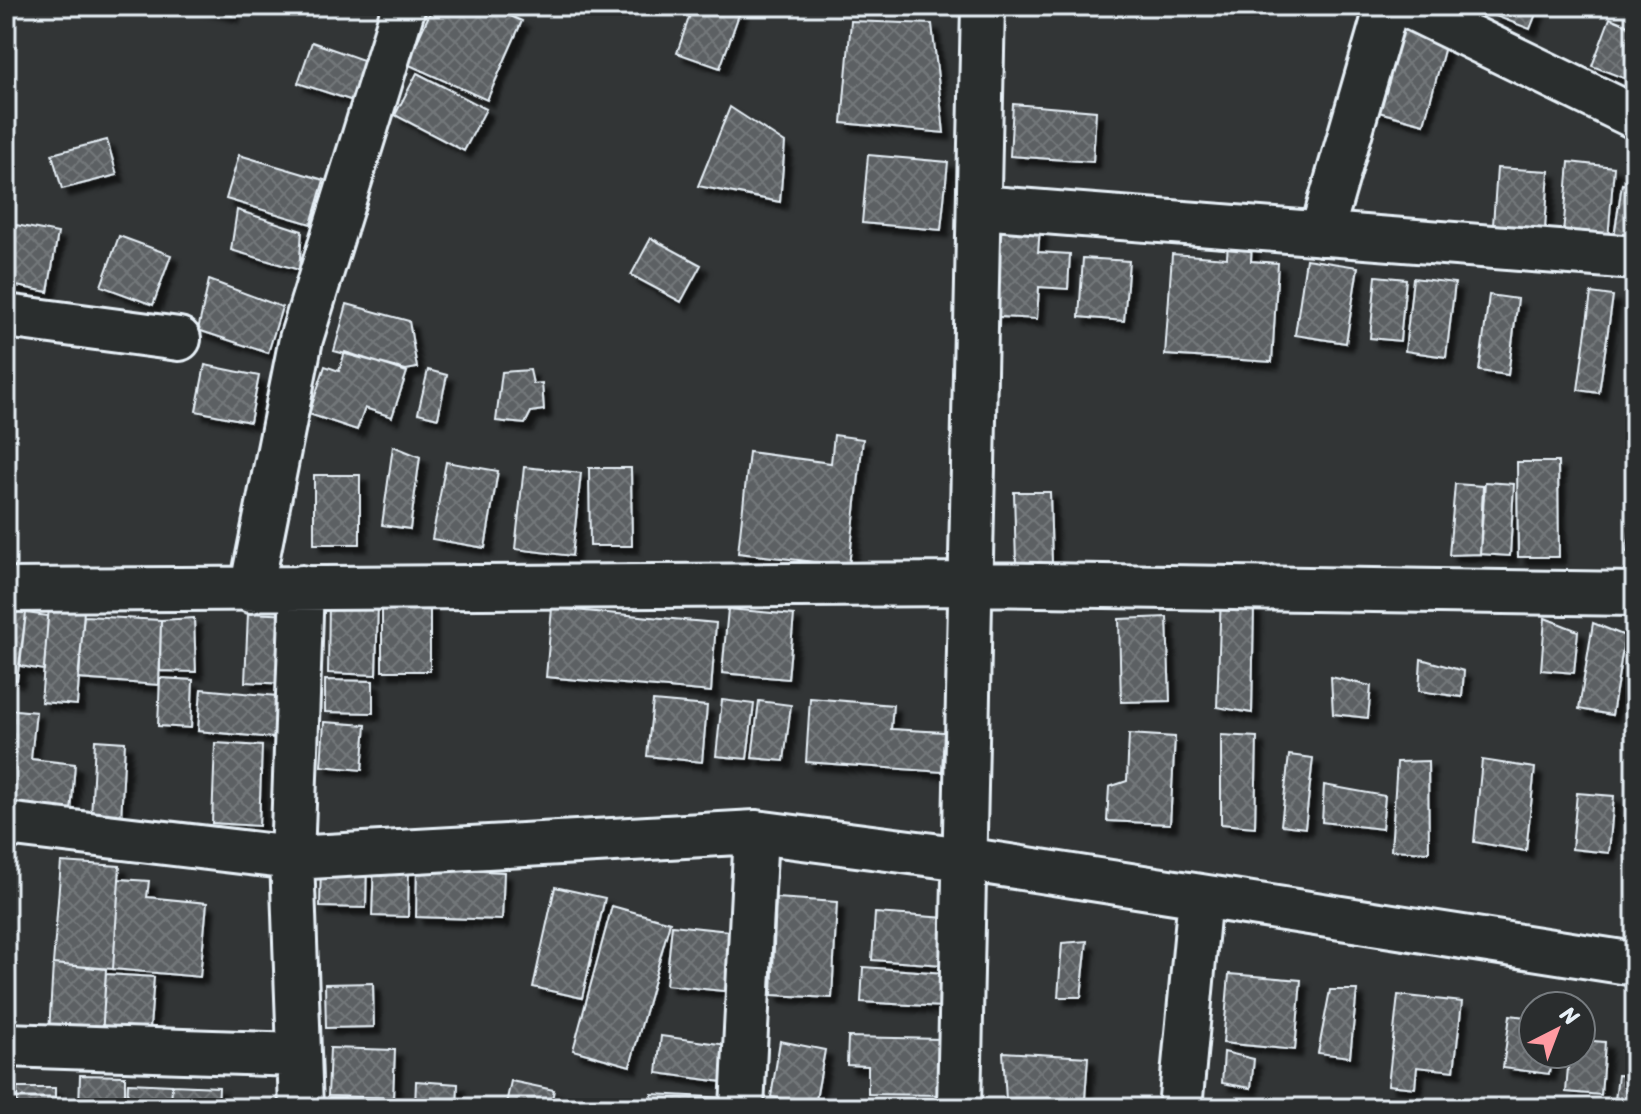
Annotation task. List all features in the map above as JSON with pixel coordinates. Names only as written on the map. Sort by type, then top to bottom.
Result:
[{"type":"street","points":[[251,591],[301,339],[404,6]]},
{"type":"street","points":[[959,1108],[983,6]]},
{"type":"street","points":[[1321,234],[1387,6]]},
{"type":"street","points":[[1407,6],[1635,117]]},
{"type":"street","points":[[979,207],[1635,258]]},
{"type":"street","points":[[6,316],[179,339]]},
{"type":"street","points":[[6,590],[251,591],[302,587],[971,584],[1635,594]]},
{"type":"street","points":[[301,1108],[292,858],[302,587]]},
{"type":"street","points":[[6,824],[292,858],[756,832],[964,859],[1635,964]]},
{"type":"street","points":[[742,1108],[756,832]]},
{"type":"street","points":[[1180,1108],[1200,896]]},
{"type":"street","points":[[6,1045],[299,1055]]},
{"type":"building","points":[[192,6],[234,6],[232,15]]},
{"type":"building","points":[[433,6],[488,6],[522,21],[487,100],[407,64]]},
{"type":"building","points":[[693,6],[742,6],[720,68],[677,53]]},
{"type":"building","points":[[1496,6],[1539,6],[1530,29],[1493,15]]},
{"type":"building","points":[[1610,18],[1635,28],[1635,58],[1626,79],[1592,66]]},
{"type":"building","points":[[851,21],[932,24],[944,133],[842,123]]},
{"type":"building","points":[[1394,24],[1447,39],[1424,124],[1371,110]]},
{"type":"building","points":[[312,42],[369,62],[356,102],[298,83]]},
{"type":"building","points":[[417,73],[486,109],[464,151],[395,115]]},
{"type":"building","points":[[1013,104],[1096,111],[1093,162],[1010,156]]},
{"type":"building","points":[[730,107],[785,143],[780,202],[698,186]]},
{"type":"building","points":[[107,140],[117,175],[62,189],[52,154]]},
{"type":"building","points":[[239,155],[324,180],[311,224],[226,199]]},
{"type":"building","points":[[868,155],[948,162],[941,230],[862,223]]},
{"type":"building","points":[[1569,162],[1614,167],[1608,239],[1563,234]]},
{"type":"building","points":[[1497,168],[1549,171],[1545,229],[1493,225]]},
{"type":"building","points":[[1622,184],[1635,186],[1635,240],[1614,237]]},
{"type":"building","points":[[237,210],[302,231],[299,270],[231,250]]},
{"type":"building","points":[[16,225],[58,233],[48,292],[6,284]]},
{"type":"building","points":[[989,226],[1040,229],[1038,252],[1070,254],[1068,289],[1039,287],[1037,319],[983,316]]},
{"type":"building","points":[[119,236],[171,255],[153,305],[101,286]]},
{"type":"building","points":[[651,238],[701,265],[681,302],[631,275]]},
{"type":"building","points":[[1228,241],[1252,242],[1251,261],[1278,263],[1272,362],[1165,355],[1172,254],[1227,258]]},
{"type":"building","points":[[1083,258],[1129,261],[1124,321],[1079,317]]},
{"type":"building","points":[[1306,259],[1358,267],[1346,343],[1295,335]]},
{"type":"building","points":[[1376,276],[1406,279],[1400,341],[1370,338]]},
{"type":"building","points":[[1413,278],[1455,283],[1446,357],[1405,351]]},
{"type":"building","points":[[209,280],[282,307],[268,353],[198,330]]},
{"type":"building","points":[[1591,293],[1613,296],[1599,393],[1578,390]]},
{"type":"building","points":[[1489,295],[1518,299],[1508,375],[1479,371]]},
{"type":"building","points":[[347,304],[409,321],[417,368],[406,370],[334,351]]},
{"type":"building","points":[[345,352],[407,372],[392,417],[365,408],[357,430],[309,414],[325,366],[339,371]]},
{"type":"building","points":[[205,365],[259,376],[250,422],[196,411]]},
{"type":"building","points":[[428,370],[447,375],[438,418],[418,413]]},
{"type":"building","points":[[530,370],[533,384],[542,383],[544,410],[531,412],[525,424],[496,421],[502,372]]},
{"type":"building","points":[[834,435],[863,439],[849,566],[738,553],[749,452],[831,463]]},
{"type":"building","points":[[393,446],[420,457],[410,529],[382,525]]},
{"type":"building","points":[[446,462],[498,471],[485,548],[432,539]]},
{"type":"building","points":[[1517,462],[1558,462],[1559,557],[1518,557]]},
{"type":"building","points":[[524,467],[581,473],[572,556],[515,549]]},
{"type":"building","points":[[589,468],[631,468],[632,546],[590,546]]},
{"type":"building","points":[[314,475],[360,475],[360,544],[314,544]]},
{"type":"building","points":[[1485,482],[1514,484],[1510,556],[1480,554]]},
{"type":"building","points":[[1455,484],[1483,486],[1480,554],[1449,555]]},
{"type":"building","points":[[1014,492],[1050,492],[1052,564],[1016,564]]},
{"type":"building","points":[[1635,494],[1635,554],[1627,552]]},
{"type":"building","points":[[1221,594],[1254,607],[1252,713],[1217,707]]},
{"type":"building","points":[[329,600],[378,602],[376,675],[328,673]]},
{"type":"building","points":[[382,603],[430,603],[430,671],[382,671]]},
{"type":"building","points":[[49,607],[84,610],[77,705],[41,702]]},
{"type":"building","points":[[552,608],[716,623],[711,692],[546,677]]},
{"type":"building","points":[[728,609],[794,615],[788,679],[722,673]]},
{"type":"building","points":[[6,610],[26,613],[17,680],[6,678]]},
{"type":"building","points":[[26,613],[48,616],[44,670],[20,666]]},
{"type":"building","points":[[248,613],[293,615],[290,684],[245,682]]},
{"type":"building","points":[[84,616],[161,620],[159,685],[78,679]]},
{"type":"building","points":[[1167,617],[1170,701],[1121,702],[1119,619]]},
{"type":"building","points":[[194,618],[196,672],[160,671],[161,620]]},
{"type":"building","points":[[1545,618],[1578,631],[1574,673],[1541,670]]},
{"type":"building","points":[[1593,623],[1625,636],[1612,715],[1579,709]]},
{"type":"building","points":[[1421,659],[1464,671],[1462,697],[1419,691]]},
{"type":"building","points":[[1331,677],[1371,686],[1368,718],[1333,714]]},
{"type":"building","points":[[160,678],[193,680],[191,728],[158,726]]},
{"type":"building","points":[[325,680],[373,681],[373,713],[325,712]]},
{"type":"building","points":[[201,689],[288,697],[284,739],[198,731]]},
{"type":"building","points":[[810,698],[893,705],[891,729],[944,732],[942,772],[806,762]]},
{"type":"building","points":[[722,700],[754,704],[747,759],[716,756]]},
{"type":"building","points":[[653,701],[707,706],[702,762],[647,756]]},
{"type":"building","points":[[759,701],[791,705],[784,761],[752,758]]},
{"type":"building","points":[[6,709],[36,712],[31,759],[75,764],[70,825],[6,819]]},
{"type":"building","points":[[324,722],[366,725],[362,770],[321,766]]},
{"type":"building","points":[[1129,734],[1175,737],[1170,824],[1107,821],[1109,787],[1127,781]]},
{"type":"building","points":[[1221,735],[1257,737],[1255,827],[1221,824]]},
{"type":"building","points":[[95,740],[125,742],[121,820],[91,818]]},
{"type":"building","points":[[215,743],[262,746],[259,826],[212,823]]},
{"type":"building","points":[[1289,755],[1313,758],[1305,828],[1281,825]]},
{"type":"building","points":[[1482,760],[1535,768],[1526,851],[1474,842]]},
{"type":"building","points":[[1428,761],[1429,852],[1391,850],[1397,762]]},
{"type":"building","points":[[1324,785],[1385,796],[1382,829],[1322,822]]},
{"type":"building","points":[[1577,793],[1614,796],[1609,853],[1572,849]]},
{"type":"building","points":[[321,861],[367,861],[366,908],[320,907]]},
{"type":"building","points":[[374,861],[409,862],[408,917],[372,916]]},
{"type":"building","points":[[61,862],[120,866],[113,969],[53,964]]},
{"type":"building","points":[[417,868],[504,872],[502,920],[416,917]]},
{"type":"building","points":[[119,879],[149,881],[147,897],[207,903],[200,977],[113,969]]},
{"type":"building","points":[[555,887],[605,898],[582,998],[533,987]]},
{"type":"building","points":[[776,898],[837,902],[832,998],[772,995]]},
{"type":"building","points":[[612,906],[670,922],[630,1066],[573,1050]]},
{"type":"building","points":[[875,913],[947,918],[944,965],[872,960]]},
{"type":"building","points":[[672,925],[738,932],[732,992],[666,985]]},
{"type":"building","points":[[1087,941],[1081,997],[1058,997],[1062,943]]},
{"type":"building","points":[[53,964],[106,969],[102,1037],[49,1033]]},
{"type":"building","points":[[863,967],[944,973],[942,1007],[861,1002]]},
{"type":"building","points":[[106,974],[154,977],[149,1040],[102,1037]]},
{"type":"building","points":[[1229,974],[1301,980],[1295,1050],[1223,1043]]},
{"type":"building","points":[[373,983],[374,1027],[326,1028],[325,984]]},
{"type":"building","points":[[1330,990],[1357,990],[1350,1057],[1318,1053]]},
{"type":"building","points":[[1398,995],[1462,1002],[1454,1071],[1417,1067],[1415,1088],[1388,1085]]},
{"type":"building","points":[[1510,1015],[1517,1016],[1517,1070],[1503,1068]]},
{"type":"building","points":[[661,1036],[735,1046],[730,1083],[657,1073]]},
{"type":"building","points":[[848,1037],[942,1039],[941,1095],[868,1094],[868,1066],[847,1065]]},
{"type":"building","points":[[780,1041],[825,1050],[815,1105],[771,1097]]},
{"type":"building","points":[[1597,1041],[1605,1042],[1601,1095],[1566,1092],[1568,1070],[1597,1070]]},
{"type":"building","points":[[330,1048],[395,1050],[393,1098],[328,1096]]},
{"type":"building","points":[[1003,1052],[1088,1057],[1085,1099],[1006,1100]]},
{"type":"building","points":[[1224,1052],[1254,1059],[1251,1088],[1222,1083]]},
{"type":"building","points":[[1518,1070],[1550,1070],[1549,1074]]},
{"type":"building","points":[[80,1075],[125,1076],[125,1108],[79,1108]]},
{"type":"building","points":[[1618,1075],[1635,1076],[1635,1108],[1614,1108]]},
{"type":"building","points":[[416,1081],[458,1084],[457,1108],[415,1108]]},
{"type":"building","points":[[511,1081],[554,1090],[550,1108],[505,1108]]},
{"type":"building","points":[[128,1083],[172,1085],[171,1108],[127,1108]]},
{"type":"building","points":[[172,1085],[219,1087],[218,1108],[171,1108]]},
{"type":"building","points":[[17,1088],[55,1088],[55,1108],[17,1108]]},
{"type":"building","points":[[652,1094],[727,1098],[726,1108],[652,1108]]},
{"type":"building","points":[[886,1100],[931,1101],[931,1108],[885,1108]]},
{"type":"building","points":[[331,1103],[413,1106],[413,1108],[331,1108]]},
{"type":"building","points":[[771,1103],[803,1108],[770,1108]]},
{"type":"building","points":[[1418,1104],[1459,1108],[1417,1108]]}]
